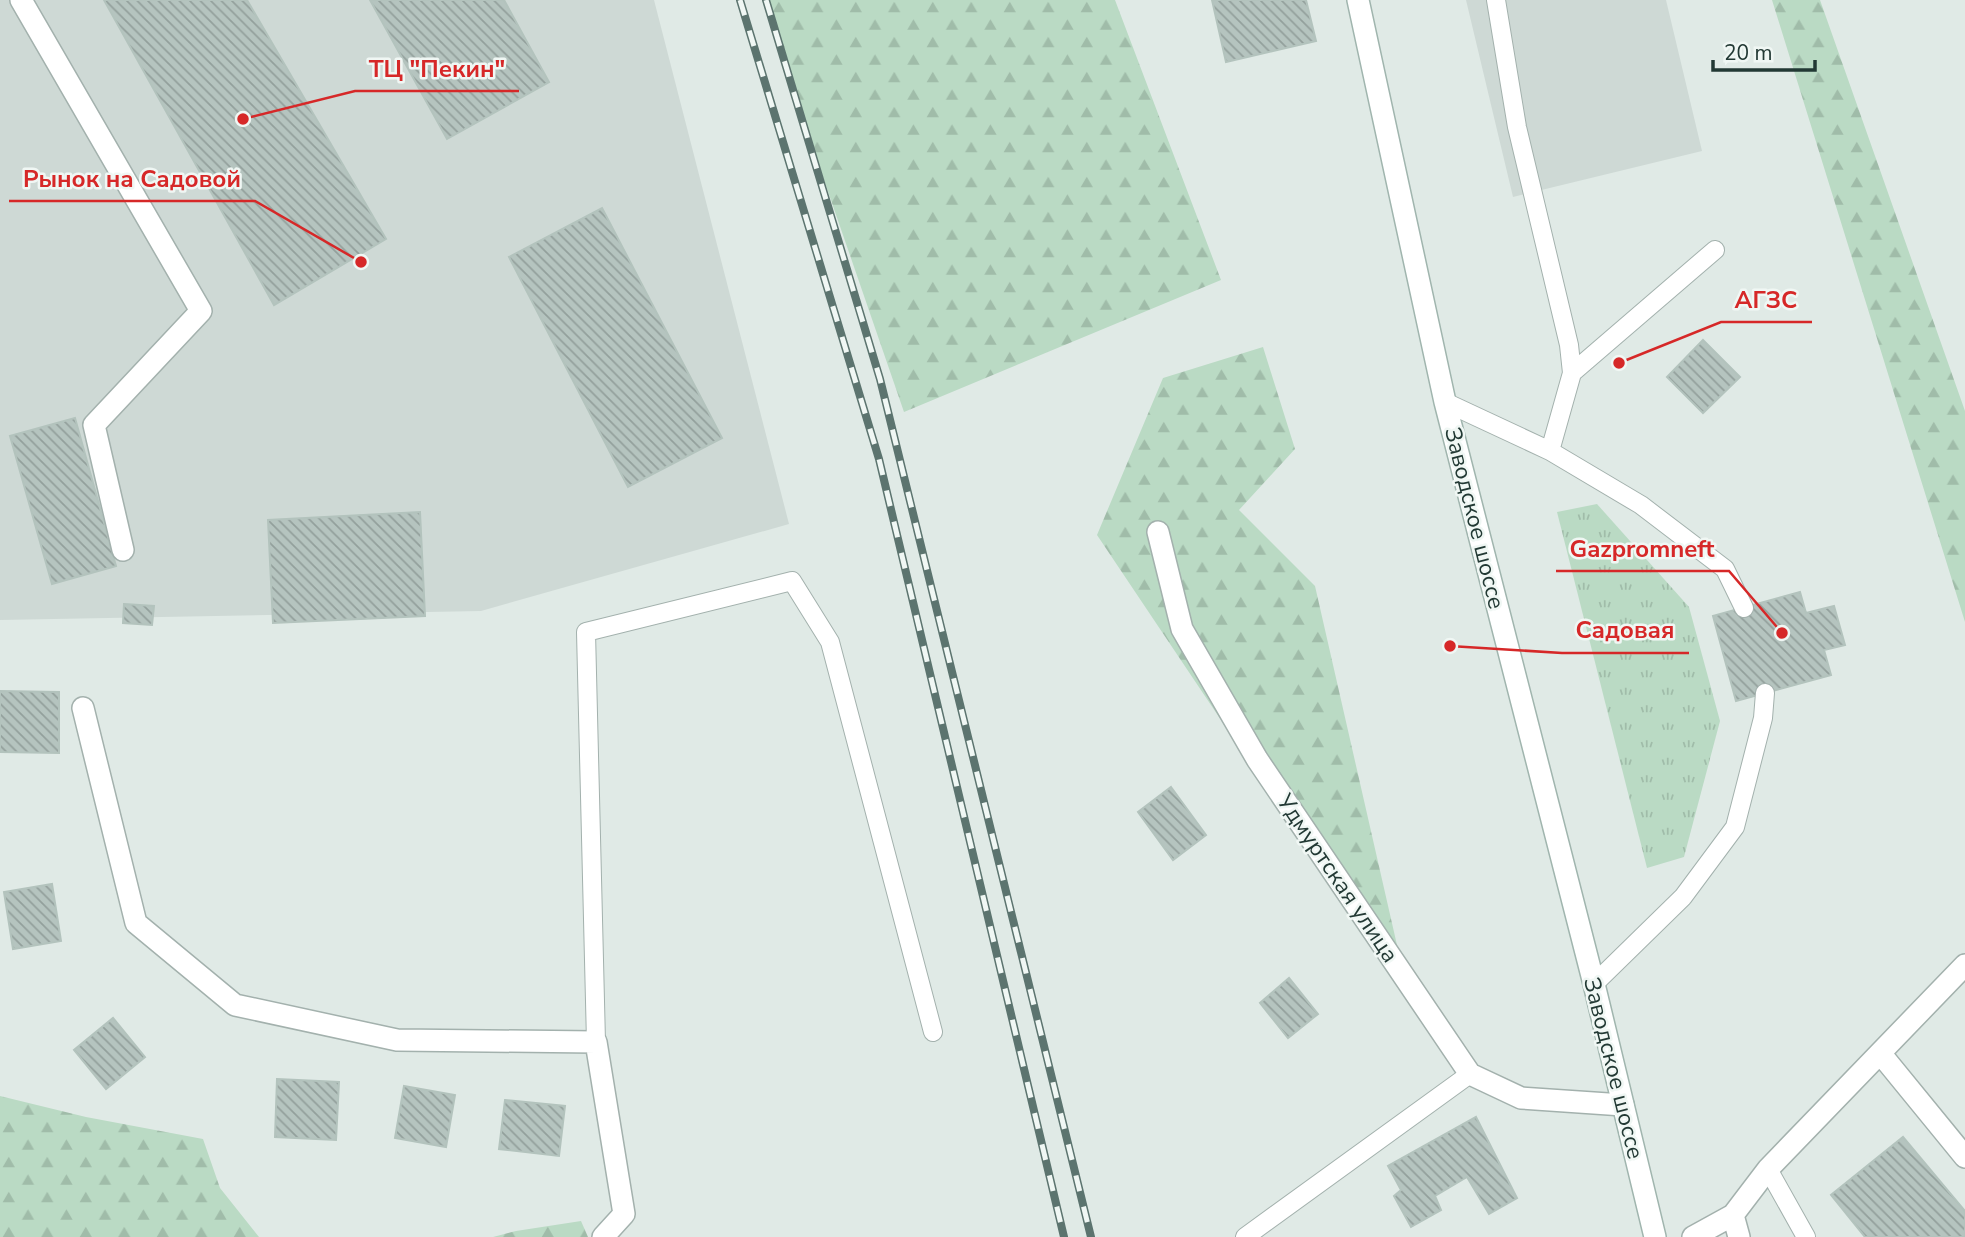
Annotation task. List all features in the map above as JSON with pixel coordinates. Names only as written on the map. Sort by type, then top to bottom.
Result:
[{"type":"street","points":[[22,0],[201,311],[94,425],[123,550]]},
{"type":"street","name":"Заводское шоссе","points":[[1358,0],[1446,402],[1594,984],[1655,1237]]},
{"type":"street","name":"Удмуртская улица","points":[[1158,532],[1182,629],[1257,759],[1469,1074]]},
{"type":"street","points":[[83,708],[136,923],[235,1005],[397,1040],[596,1042],[624,1214],[603,1237]]},
{"type":"street","points":[[1693,1237],[1733,1215],[1768,1168],[1965,965]]},
{"type":"street","points":[[1880,1053],[1965,1157]]},
{"type":"street","points":[[1469,1074],[1521,1098],[1623,1105]]},
{"type":"street","points":[[1733,1215],[1739,1237]]},
{"type":"lane","points":[[1496,0],[1517,127],[1569,345],[1572,373],[1550,451]]},
{"type":"lane","points":[[1572,373],[1715,250]]},
{"type":"lane","points":[[1446,402],[1550,451],[1641,505],[1725,569],[1744,608]]},
{"type":"lane","points":[[596,1042],[586,632],[792,580],[830,642],[933,1032]]},
{"type":"lane","points":[[1594,984],[1683,897],[1735,827],[1763,718],[1765,693]]},
{"type":"lane","points":[[1245,1237],[1469,1074]]},
{"type":"lane","points":[[1768,1168],[1806,1237]]},
{"type":"shaded area","points":[[0,0],[654,0],[789,524],[481,611],[0,620]]},
{"type":"shaded area","points":[[1466,0],[1666,0],[1702,151],[1513,197]]},
{"type":"green space","points":[[762,0],[1115,0],[1221,280],[904,412]]},
{"type":"green space","points":[[1772,0],[1820,0],[1965,411],[1965,622]]},
{"type":"green space","points":[[1263,347],[1295,449],[1239,510],[1315,586],[1410,1002],[1097,535],[1163,378]]},
{"type":"green space","points":[[1597,504],[1689,607],[1720,721],[1684,857],[1647,868],[1557,512]]},
{"type":"green space","points":[[0,1096],[86,1117],[203,1139],[220,1188],[259,1237],[0,1237]]},
{"type":"green space","points":[[581,1221],[588,1237],[493,1237],[516,1231]]},
{"type":"building","points":[[104,0],[247,0],[386,239],[274,305]]},
{"type":"building","points":[[370,0],[504,0],[549,82],[447,139]]},
{"type":"building","points":[[1212,0],[1306,0],[1316,41],[1226,62]]},
{"type":"building","points":[[602,208],[722,438],[628,487],[509,257]]},
{"type":"building","points":[[1703,340],[1740,377],[1703,413],[1667,377]]},
{"type":"building","points":[[75,418],[116,566],[52,584],[10,436]]},
{"type":"building","points":[[420,512],[425,616],[273,623],[268,520]]},
{"type":"building","points":[[1800,592],[1806,613],[1834,606],[1845,645],[1824,650],[1831,675],[1736,701],[1713,616]]},
{"type":"building","points":[[124,604],[154,606],[152,625],[123,623]]},
{"type":"building","points":[[0,691],[59,692],[59,753],[0,752]]},
{"type":"building","points":[[1171,787],[1206,835],[1173,860],[1138,812]]},
{"type":"building","points":[[52,884],[61,941],[13,949],[4,892]]},
{"type":"building","points":[[1289,978],[1318,1014],[1288,1038],[1260,1003]]},
{"type":"building","points":[[113,1018],[145,1057],[106,1089],[74,1050]]},
{"type":"building","points":[[277,1079],[339,1082],[336,1140],[275,1137]]},
{"type":"building","points":[[404,1086],[455,1095],[446,1147],[395,1138]]},
{"type":"building","points":[[505,1100],[565,1106],[559,1156],[499,1149]]},
{"type":"building","points":[[1476,1117],[1517,1198],[1489,1214],[1467,1177],[1435,1196],[1441,1210],[1411,1227],[1394,1196],[1401,1190],[1388,1166]]},
{"type":"building","points":[[1903,1137],[1965,1211],[1965,1237],[1865,1237],[1831,1195]]},
{"type":"railway","points":[[740,0],[879,459],[1064,1237]]},
{"type":"railway","points":[[766,0],[880,379],[1091,1237]]},
{"type":"place","name":"ТЦ \"Пекин\"","points":[[243,119]]},
{"type":"place","name":"Рынок на Садовой","points":[[361,262]]},
{"type":"place","name":"АГЗС","points":[[1619,363]]},
{"type":"place","name":"Gazpromneft","points":[[1782,633]]},
{"type":"place","name":"Садовая","points":[[1450,646]]}]
